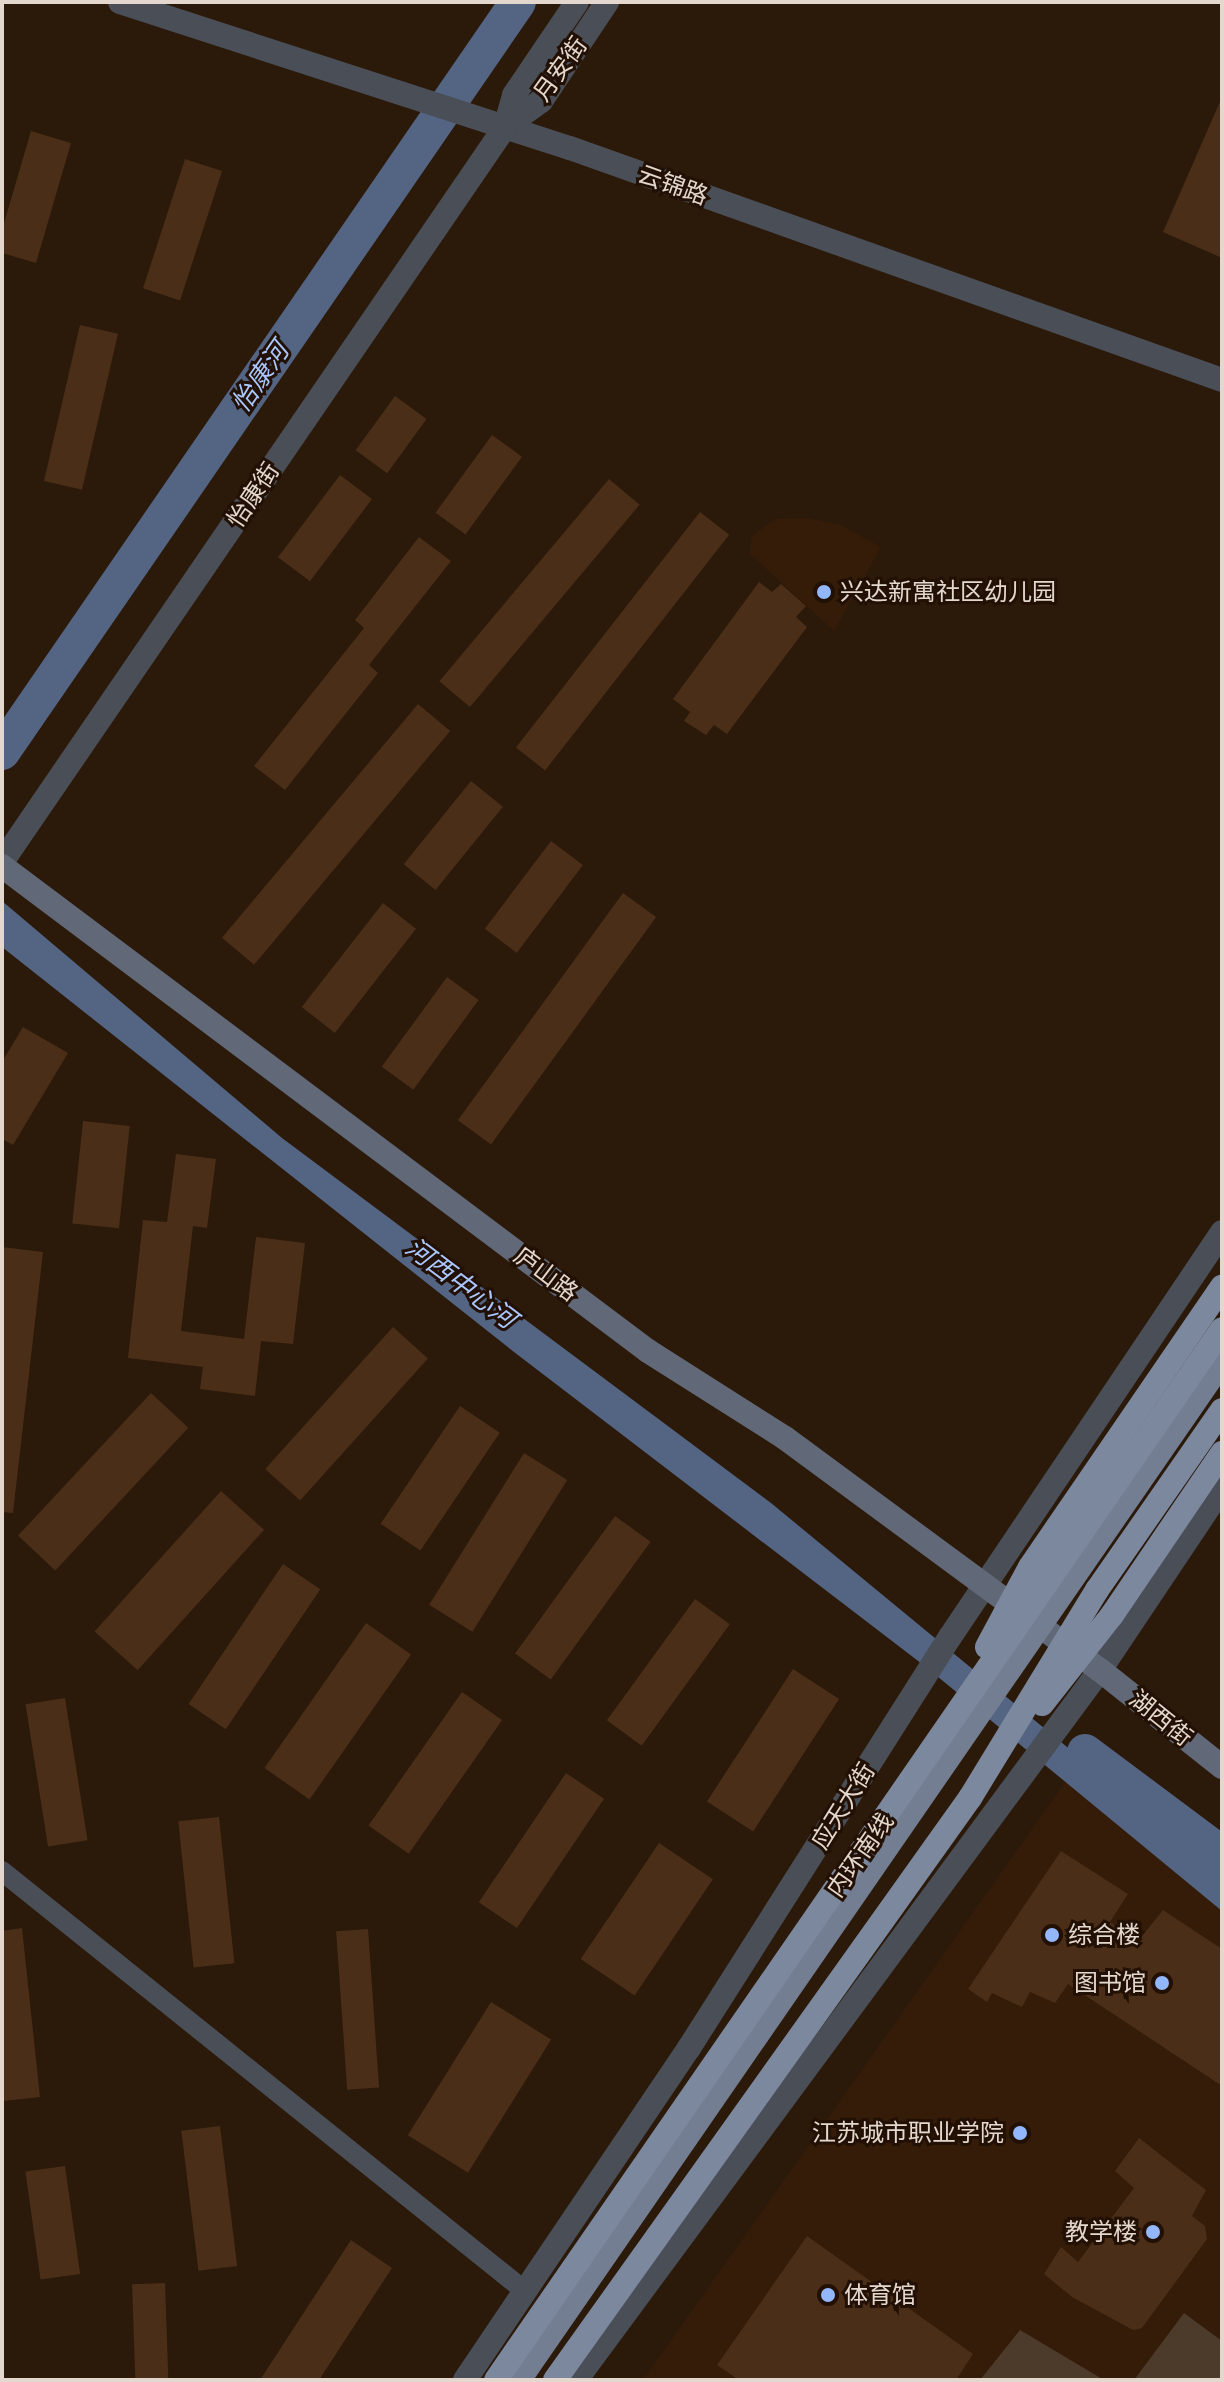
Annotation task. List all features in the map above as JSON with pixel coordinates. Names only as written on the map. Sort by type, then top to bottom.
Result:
[{"type":"highway","points":[[926,1760],[1030,1567],[1222,1287]]},
{"type":"highway","name":"内环南线","points":[[496,2380],[1222,1329]]},
{"type":"highway","points":[[970,1798],[1097,1590],[1222,1410]]},
{"type":"highway","points":[[555,2380],[970,1798],[1112,1615],[1222,1453]]},
{"type":"main road","name":"庐山路","points":[[2,864],[648,1351],[785,1438],[1044,1633],[1100,1670]]},
{"type":"main road","points":[[537,2380],[1044,1633],[1222,1362]]},
{"type":"main road","points":[[519,2380],[1222,1383]]},
{"type":"main road","name":"湖西街","points":[[1100,1670],[1222,1767]]},
{"type":"street","name":"云锦路","points":[[120,2],[460,116],[505,127],[1222,380]]},
{"type":"street","points":[[505,127],[514,95],[577,2]]},
{"type":"street","name":"月安街","points":[[505,127],[541,101],[607,2]]},
{"type":"street","name":"怡康街","points":[[2,864],[505,127]]},
{"type":"street","name":"应天大街","points":[[465,2380],[689,2048],[984,1588],[1222,1232]]},
{"type":"street","points":[[576,2380],[1100,1670],[1222,1488]]},
{"type":"street","points":[[2,1871],[525,2291]]},
{"type":"shaded area","name":"兴达新寓社区幼儿园","points":[[806,518],[839,524],[881,547],[834,631],[750,554],[751,537],[774,519]]},
{"type":"shaded area","name":"江苏城市职业学院","points":[[1077,1765],[1222,1888],[1222,2380],[649,2380],[645,2377]]},
{"type":"shaded area","points":[[1184,2313],[1222,2341],[1222,2380],[1134,2380]]},
{"type":"shaded area","points":[[1020,2330],[1104,2380],[980,2380]]},
{"type":"water","points":[[2,901],[282,1138],[771,1503],[1095,1770],[1222,1867],[1222,1911],[926,1667],[514,1352],[2,947]]},
{"type":"building","points":[[1222,97],[1222,258],[1163,232]]},
{"type":"building","points":[[31,131],[71,143],[36,263],[2,253],[2,230]]},
{"type":"building","points":[[185,159],[222,171],[180,300],[143,288]]},
{"type":"building","points":[[80,325],[118,334],[82,490],[44,481]]},
{"type":"building","points":[[395,396],[427,419],[387,473],[356,450]]},
{"type":"building","points":[[492,435],[522,457],[466,534],[436,513]]},
{"type":"building","points":[[340,475],[372,499],[310,581],[278,557]]},
{"type":"building","points":[[609,479],[640,505],[470,707],[439,681]]},
{"type":"building","points":[[700,512],[729,535],[545,770],[516,748]]},
{"type":"building","points":[[419,537],[451,561],[369,665],[378,673],[285,790],[254,766],[364,628],[355,620]]},
{"type":"building","points":[[759,582],[772,592],[781,584],[806,606],[796,617],[807,627],[727,734],[714,725],[706,735],[684,721],[690,712],[673,699]]},
{"type":"building","points":[[418,704],[450,731],[254,965],[222,938]]},
{"type":"building","points":[[471,781],[503,807],[436,890],[404,864]]},
{"type":"building","points":[[551,841],[583,865],[517,953],[485,929]]},
{"type":"building","points":[[623,893],[656,917],[491,1144],[458,1120]]},
{"type":"building","points":[[383,903],[416,929],[335,1033],[302,1007]]},
{"type":"building","points":[[447,977],[479,1000],[413,1090],[382,1067]]},
{"type":"building","points":[[23,1027],[68,1053],[13,1145],[2,1139],[2,1062]]},
{"type":"building","points":[[83,1121],[130,1126],[119,1228],[72,1223]]},
{"type":"building","points":[[176,1154],[216,1159],[207,1228],[193,1226],[181,1331],[244,1339],[256,1237],[305,1243],[293,1344],[261,1341],[255,1396],[200,1389],[203,1367],[128,1358],[143,1220],[167,1222]]},
{"type":"building","points":[[2,1247],[43,1252],[13,1513],[2,1512]]},
{"type":"building","points":[[393,1327],[428,1358],[300,1500],[265,1469]]},
{"type":"building","points":[[151,1393],[188,1428],[55,1570],[18,1536]]},
{"type":"building","points":[[460,1406],[500,1433],[420,1551],[381,1524]]},
{"type":"building","points":[[524,1453],[567,1480],[472,1632],[429,1605]]},
{"type":"building","points":[[221,1491],[264,1530],[138,1670],[95,1631]]},
{"type":"building","points":[[615,1516],[651,1542],[551,1679],[515,1654]]},
{"type":"building","points":[[283,1564],[320,1589],[226,1729],[188,1704]]},
{"type":"building","points":[[695,1599],[730,1624],[642,1746],[607,1720]]},
{"type":"building","points":[[366,1623],[411,1655],[310,1800],[264,1768]]},
{"type":"building","points":[[793,1669],[839,1699],[753,1831],[707,1802]]},
{"type":"building","points":[[462,1692],[502,1720],[409,1854],[369,1826]]},
{"type":"building","points":[[65,1698],[88,1840],[48,1846],[25,1704]]},
{"type":"building","points":[[566,1773],[604,1799],[517,1928],[479,1902]]},
{"type":"building","points":[[219,1817],[234,1963],[194,1967],[178,1821]]},
{"type":"building","points":[[659,1843],[713,1879],[635,1995],[581,1959]]},
{"type":"building","points":[[1061,1851],[1128,1894],[1110,1922],[1139,1940],[1163,1910],[1222,1949],[1222,2086],[1068,1984],[1055,2003],[1030,1992],[1022,2007],[992,1993],[987,2002],[968,1989]]},
{"type":"building","points":[[22,1928],[40,2097],[3,2101],[2,1931]]},
{"type":"building","points":[[368,1929],[379,2088],[347,2090],[336,1931]]},
{"type":"building","points":[[491,2002],[551,2040],[468,2173],[408,2135]]},
{"type":"building","points":[[220,2126],[237,2266],[198,2271],[181,2131]]},
{"type":"building","name":"教学楼","points":[[1139,2138],[1206,2190],[1192,2216],[1205,2226],[1207,2239],[1142,2328],[1133,2330],[1072,2297],[1044,2274],[1061,2247],[1078,2262],[1134,2188],[1115,2171]]},
{"type":"building","points":[[65,2166],[80,2274],[41,2280],[25,2172]]},
{"type":"building","name":"体育馆","points":[[807,2236],[973,2354],[956,2380],[739,2380],[717,2365]]},
{"type":"building","points":[[351,2240],[392,2268],[319,2380],[260,2380]]},
{"type":"building","points":[[165,2283],[168,2380],[135,2380],[132,2284]]},
{"type":"waterway","name":"怡康河","points":[[2,752],[518,2]]},
{"type":"waterway","name":"河西中心河","points":[[1085,1752],[1222,1854]]},
{"type":"place","name":"兴达新寓社区幼儿园","points":[[824,592]]},
{"type":"place","name":"综合楼","points":[[1052,1935]]},
{"type":"place","name":"图书馆","points":[[1162,1983]]},
{"type":"place","name":"江苏城市职业学院","points":[[1020,2133]]},
{"type":"place","name":"教学楼","points":[[1153,2232]]},
{"type":"place","name":"体育馆","points":[[828,2295]]}]
